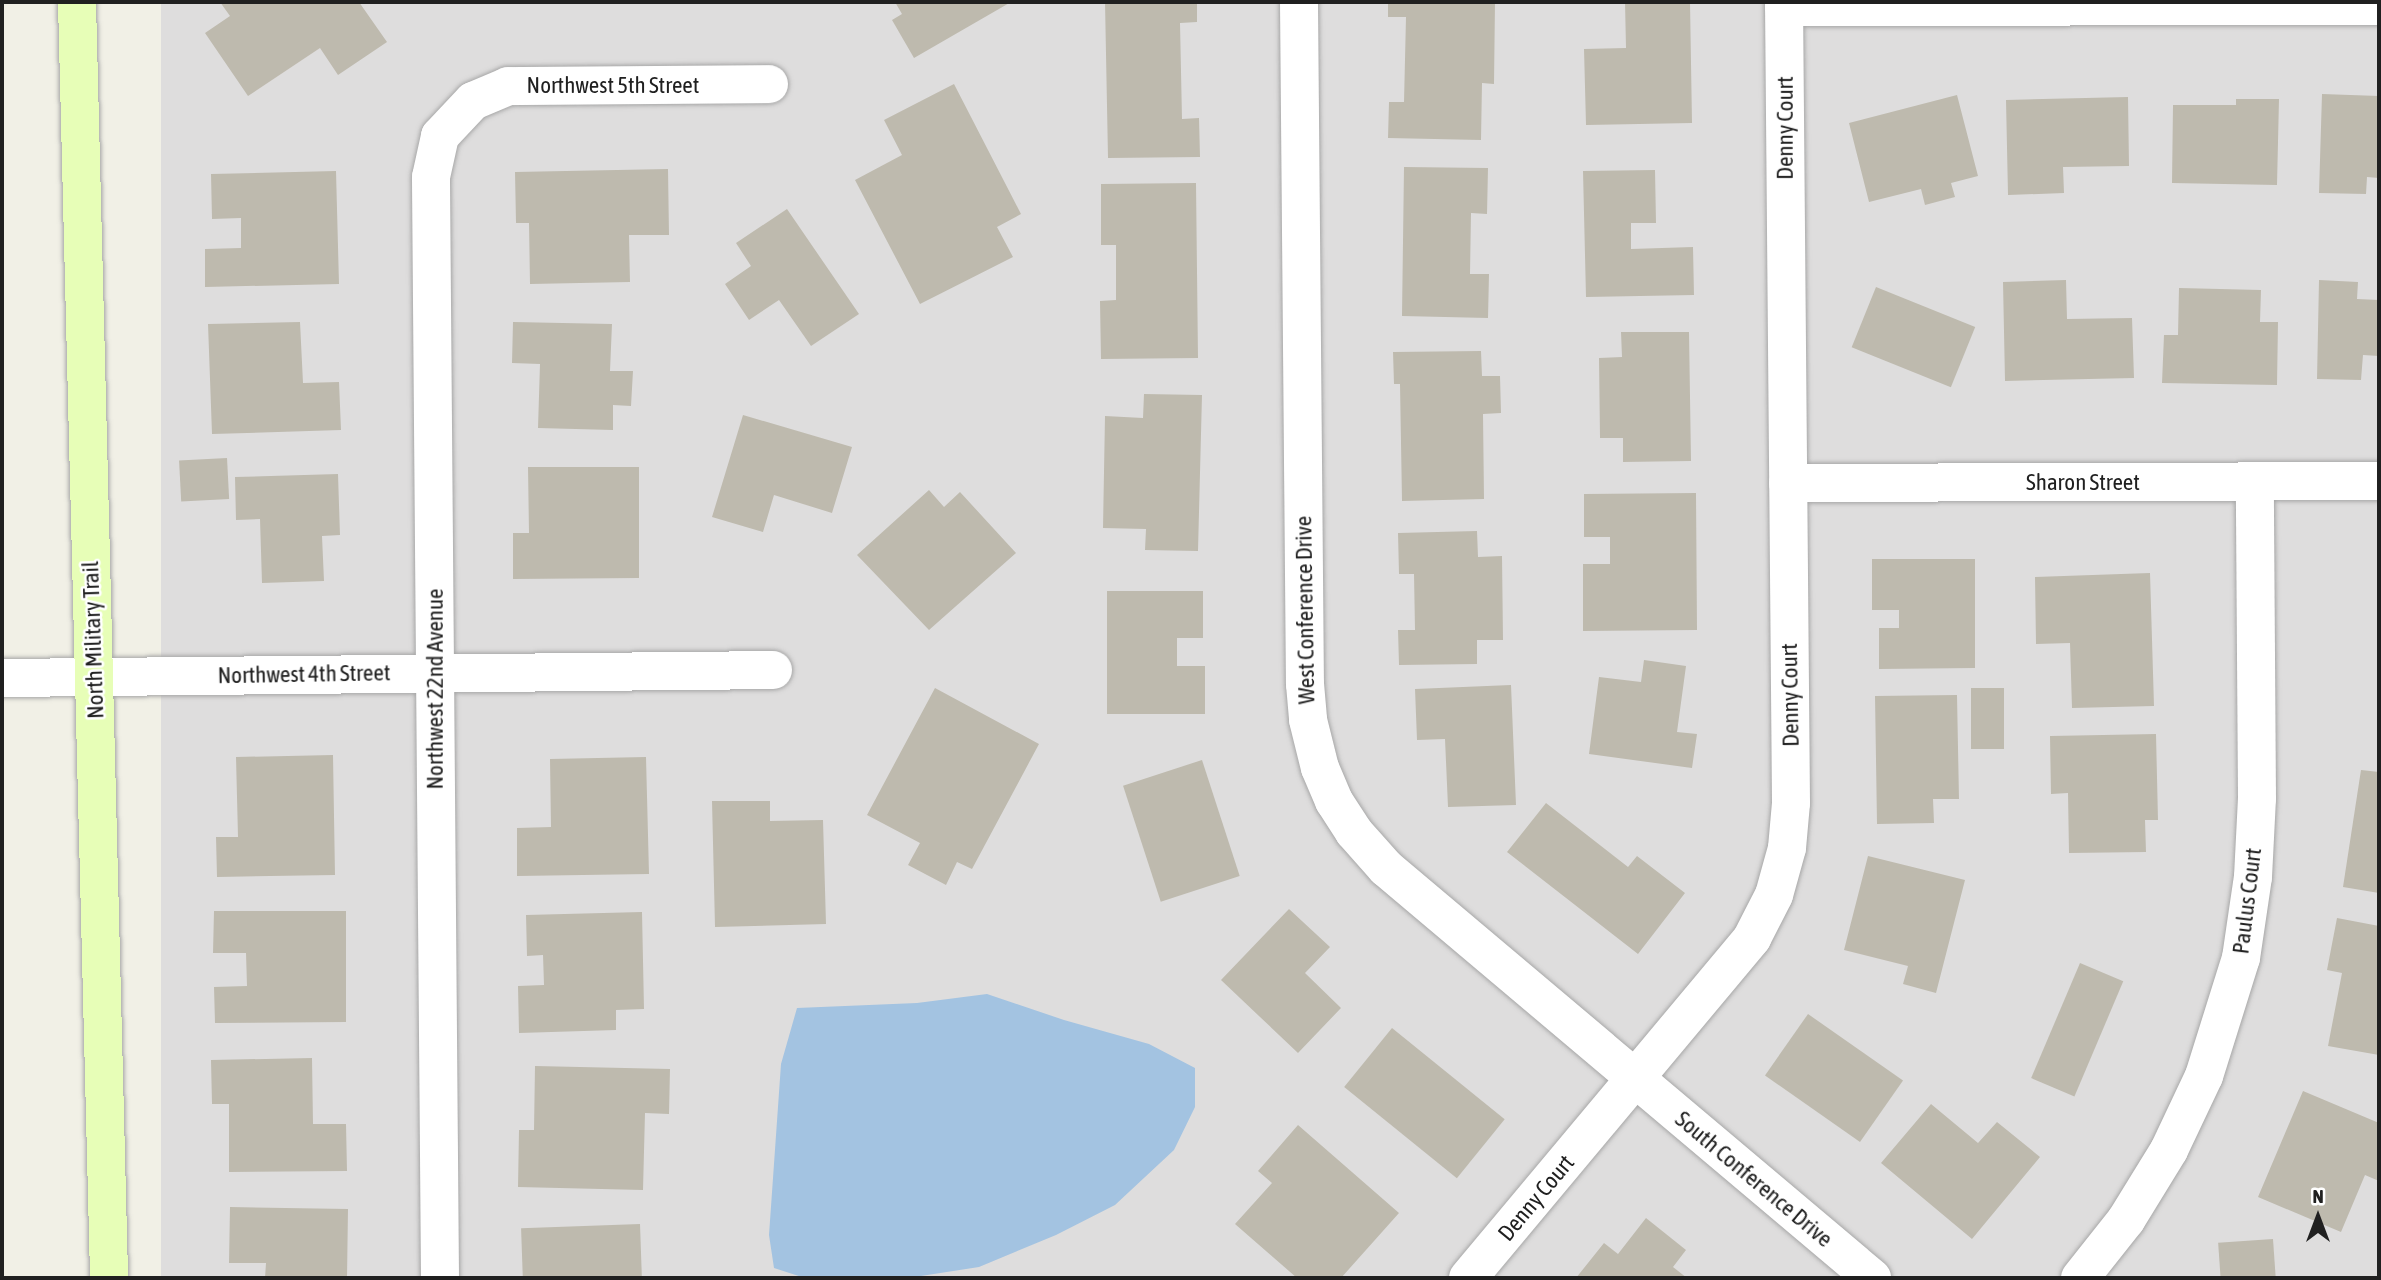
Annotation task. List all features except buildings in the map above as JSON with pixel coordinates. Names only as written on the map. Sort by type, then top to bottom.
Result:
[{"type":"main road","name":"North Military Trail","points":[[76,2],[109,1278]]},
{"type":"street","name":"West Conference Drive","points":[[1299,2],[1305,684],[1308,720],[1320,768],[1334,801],[1354,832],[1386,868],[1637,1080]]},
{"type":"street","name":"Denny Court","points":[[1468,1278],[1637,1080],[1752,938],[1774,895],[1787,848],[1791,803],[1784,4]]},
{"type":"street","points":[[1784,4],[2379,5]]},
{"type":"street","name":"Northwest 5th Street","points":[[463,108],[508,86],[769,83]]},
{"type":"street","name":"Northwest 22nd Avenue","points":[[440,1278],[431,177],[440,136],[463,108]]},
{"type":"street","name":"Paulus Court","points":[[2080,1278],[2126,1220],[2169,1150],[2204,1076],[2241,958],[2253,877],[2257,799],[2255,481]]},
{"type":"street","name":"Sharon Street","points":[[1788,483],[2379,481]]},
{"type":"street","name":"Northwest 4th Street","points":[[2,678],[774,670]]},
{"type":"street","name":"South Conference Drive","points":[[1637,1080],[1872,1278]]},
{"type":"shaded area","points":[[161,2],[2379,2],[2379,1278],[161,1278]]},
{"type":"water","points":[[987,994],[1064,1020],[1149,1044],[1195,1068],[1195,1107],[1174,1150],[1115,1205],[1056,1235],[979,1267],[908,1278],[805,1278],[774,1268],[769,1235],[781,1064],[797,1008],[917,1003]]}]
